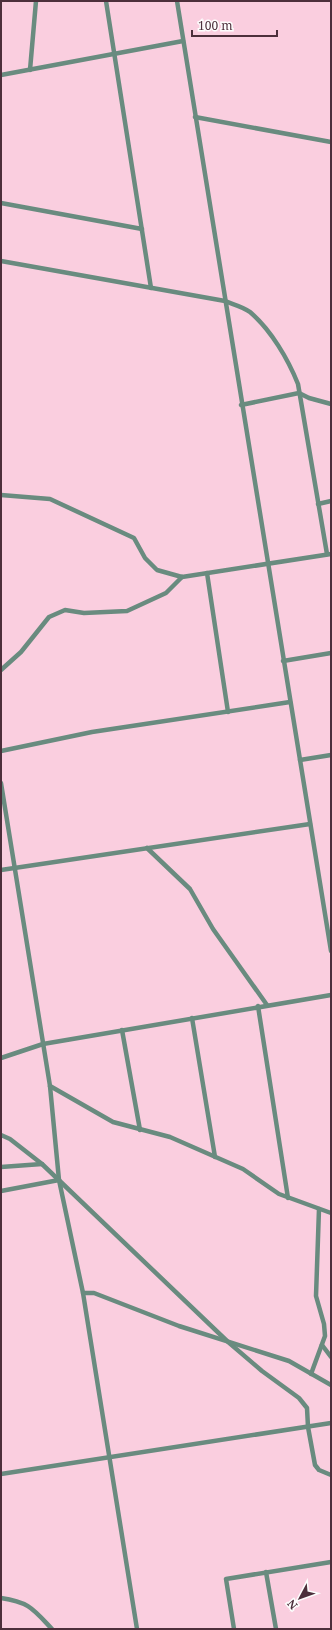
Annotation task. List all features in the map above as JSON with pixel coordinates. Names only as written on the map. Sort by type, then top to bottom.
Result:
[{"type":"street","points":[[30,70],[36,1]]},
{"type":"street","points":[[106,1],[151,288]]},
{"type":"street","points":[[177,1],[267,564],[310,824],[329,927],[331,951]]},
{"type":"street","points":[[1,75],[183,41]]},
{"type":"street","points":[[195,117],[331,142]]},
{"type":"street","points":[[1,203],[142,228]]},
{"type":"street","points":[[1,261],[225,301],[249,311],[273,337],[293,372],[299,393],[318,504],[329,554],[182,577],[157,570],[145,558],[134,538],[50,500],[1,495]]},
{"type":"street","points":[[241,405],[299,393],[309,398],[331,404]]},
{"type":"street","points":[[318,504],[331,501]]},
{"type":"street","points":[[207,573],[228,712]]},
{"type":"street","points":[[1,670],[21,652],[49,617],[65,610],[84,613],[127,611],[166,593],[182,577]]},
{"type":"street","points":[[283,661],[331,653]]},
{"type":"street","points":[[1,751],[92,732],[290,702]]},
{"type":"street","points":[[300,760],[331,755]]},
{"type":"street","points":[[1,784],[50,1086],[59,1180],[83,1292],[137,1629]]},
{"type":"street","points":[[1,870],[310,824]]},
{"type":"street","points":[[147,848],[190,889],[213,929],[267,1005]]},
{"type":"street","points":[[1,1058],[43,1044],[258,1006],[331,995]]},
{"type":"street","points":[[258,1006],[288,1198]]},
{"type":"street","points":[[192,1018],[215,1157]]},
{"type":"street","points":[[122,1030],[140,1130]]},
{"type":"street","points":[[50,1086],[107,1119],[140,1130],[170,1137],[243,1169],[279,1194],[331,1213]]},
{"type":"street","points":[[1,1135],[10,1139],[42,1164],[228,1341],[262,1371],[299,1398],[307,1408],[308,1427],[314,1465],[319,1470],[331,1475]]},
{"type":"street","points":[[1,1166],[42,1164]]},
{"type":"street","points":[[1,1191],[59,1180]]},
{"type":"street","points":[[311,1374],[322,1345],[325,1330],[316,1296],[320,1209]]},
{"type":"street","points":[[83,1292],[94,1293],[179,1326],[289,1361],[331,1385]]},
{"type":"street","points":[[322,1345],[331,1357]]},
{"type":"street","points":[[1,1474],[331,1423]]},
{"type":"street","points":[[234,1629],[226,1579],[331,1562],[331,1568]]},
{"type":"street","points":[[266,1572],[276,1629]]},
{"type":"street","points":[[1,1598],[20,1601],[29,1606],[52,1629]]}]
